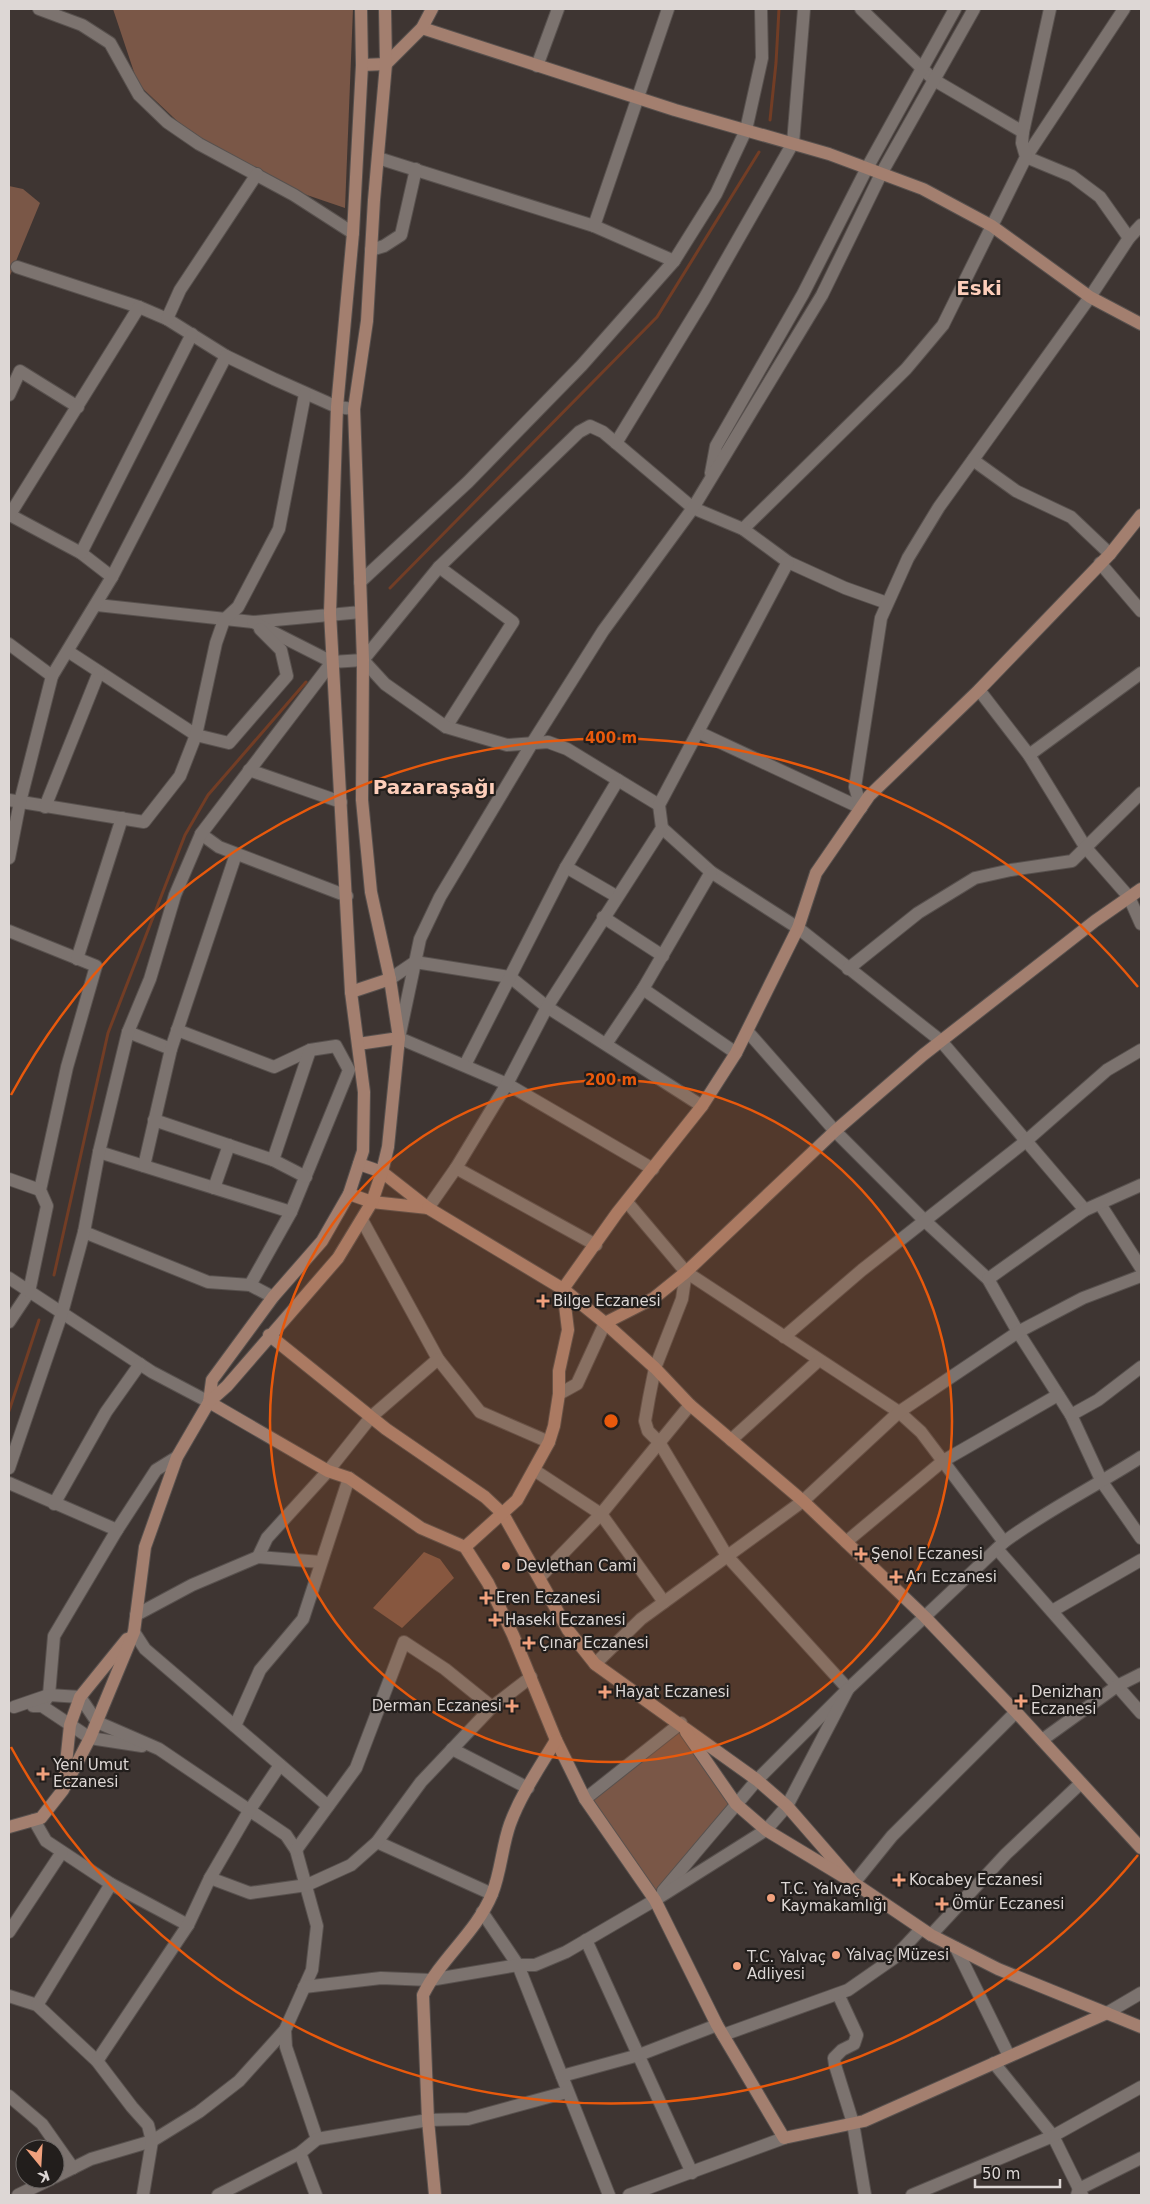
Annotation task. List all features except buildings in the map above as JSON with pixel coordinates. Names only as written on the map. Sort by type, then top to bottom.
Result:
[{"type":"main road","points":[[9,1827],[41,1818],[64,1790],[90,1738],[134,1632],[146,1547],[177,1457],[208,1402],[212,1380],[273,1297],[322,1241],[348,1194],[363,1151],[364,1092],[351,992],[330,613],[337,407],[353,233],[362,65],[361,9]]},
{"type":"main road","points":[[208,1402],[227,1386],[338,1258],[372,1202],[388,1147],[399,1038],[390,979],[371,892],[362,800],[363,660],[354,409],[367,321],[386,64],[385,9]]},
{"type":"main road","points":[[362,65],[386,64],[422,28],[432,9]]},
{"type":"main road","points":[[422,28],[464,40],[537,66],[829,154],[923,189],[992,226],[1090,297],[1141,324]]},
{"type":"main road","points":[[465,1547],[517,1500],[549,1442],[560,1394],[559,1371],[568,1330],[563,1289],[627,1202],[702,1106],[736,1053],[798,928],[816,873],[870,796],[979,690],[1105,558],[1141,515]]},
{"type":"main road","points":[[605,1323],[654,1298],[686,1272],[835,1131],[941,1041],[1095,920],[1141,889]]},
{"type":"main road","points":[[351,992],[390,979]]},
{"type":"main road","points":[[358,1044],[399,1038]]},
{"type":"main road","points":[[359,1164],[382,1172],[428,1208],[563,1289],[605,1323],[655,1368],[690,1405],[803,1501],[925,1617],[1016,1712],[1141,1848]]},
{"type":"main road","points":[[348,1194],[372,1202],[428,1208]]},
{"type":"main road","points":[[269,1336],[371,1417],[485,1497],[503,1514],[568,1630],[595,1664],[681,1723],[757,1780],[787,1806],[854,1883]]},
{"type":"main road","points":[[208,1402],[328,1471],[349,1478],[421,1528],[465,1547],[488,1583],[532,1677],[556,1740],[585,1799],[655,1900],[720,2030],[784,2138],[864,2121],[1107,2013]]},
{"type":"main road","points":[[64,1790],[70,1725],[80,1697],[134,1632]]},
{"type":"main road","points":[[681,1723],[736,1804],[766,1830],[854,1883],[926,1932],[956,1948],[998,1969],[1141,2026]]},
{"type":"main road","points":[[435,2195],[428,2120],[423,1995],[430,1980],[472,1929],[492,1894],[510,1823],[556,1740]]},
{"type":"street","points":[[39,9],[82,25],[110,43],[139,95],[167,122],[199,144],[257,174],[353,233]]},
{"type":"street","points":[[537,66],[558,9]]},
{"type":"street","points":[[594,226],[668,9]]},
{"type":"street","points":[[360,582],[468,482],[582,366],[674,261],[716,194],[746,130],[762,58],[761,9]]},
{"type":"street","points":[[616,443],[704,299],[793,144],[804,9]]},
{"type":"street","points":[[861,9],[934,80],[1023,132]]},
{"type":"street","points":[[710,480],[716,446],[803,294],[867,168],[955,9]]},
{"type":"street","points":[[653,1169],[507,1084],[399,1038],[420,939],[440,898],[531,745],[603,631],[693,508],[822,295],[881,174],[974,9]]},
{"type":"street","points":[[1026,157],[1022,143],[1023,132],[1050,9]]},
{"type":"street","points":[[743,529],[906,369],[943,325],[1026,157],[1124,9]]},
{"type":"street","points":[[1026,157],[1072,176],[1100,197],[1130,238]]},
{"type":"street","points":[[378,158],[594,226],[674,261]]},
{"type":"street","points":[[371,250],[384,246],[401,235],[416,169]]},
{"type":"street","points":[[167,319],[180,290],[257,174]]},
{"type":"street","points":[[861,808],[855,787],[881,618],[908,558],[939,507],[1141,225]]},
{"type":"street","points":[[17,267],[139,307],[167,319],[226,356],[305,394],[337,407],[354,409]]},
{"type":"street","points":[[112,577],[81,553],[9,515],[78,408],[139,307]]},
{"type":"street","points":[[81,553],[192,334]]},
{"type":"street","points":[[9,858],[14,801],[52,676],[69,652],[97,605],[226,356]]},
{"type":"street","points":[[9,395],[20,371],[78,408]]},
{"type":"street","points":[[14,801],[144,822],[180,776],[196,736],[216,643],[224,620],[238,607],[279,529],[305,394]]},
{"type":"street","points":[[253,622],[332,662],[363,660],[439,567],[579,432],[590,426],[603,432],[693,508],[743,529],[788,562],[845,588],[887,603]]},
{"type":"street","points":[[973,460],[1016,491],[1071,516],[1105,558],[1141,611]]},
{"type":"street","points":[[788,562],[659,805],[662,828],[712,872],[798,928],[941,1041],[1085,1210]]},
{"type":"street","points":[[439,567],[513,622],[446,727]]},
{"type":"street","points":[[97,605],[253,622],[330,613],[360,612]]},
{"type":"street","points":[[69,652],[196,736],[229,743],[287,676],[281,650],[253,622]]},
{"type":"street","points":[[9,644],[52,676]]},
{"type":"street","points":[[363,660],[385,684],[446,727],[507,745],[531,745],[548,742],[567,749],[659,805]]},
{"type":"street","points":[[9,1468],[62,1313],[84,1232],[99,1152],[128,1032],[150,980],[175,895],[201,834],[332,662]]},
{"type":"street","points":[[44,807],[99,672]]},
{"type":"street","points":[[1029,755],[1141,672]]},
{"type":"street","points":[[979,690],[1029,755],[1086,848],[1129,897],[1141,924]]},
{"type":"street","points":[[698,732],[861,808]]},
{"type":"street","points":[[250,770],[341,802]]},
{"type":"street","points":[[465,1065],[566,867],[618,780]]},
{"type":"street","points":[[848,969],[918,913],[975,878],[1011,870],[1072,861],[1141,793]]},
{"type":"street","points":[[77,958],[122,818]]},
{"type":"street","points":[[428,1208],[456,1168],[507,1084],[547,1007],[616,896],[662,828]]},
{"type":"street","points":[[201,834],[219,847],[347,896]]},
{"type":"street","points":[[144,1166],[171,1049],[236,854]]},
{"type":"street","points":[[566,867],[616,896]]},
{"type":"street","points":[[606,1044],[643,989],[712,872]]},
{"type":"street","points":[[603,917],[662,956]]},
{"type":"street","points":[[9,931],[96,966],[67,1067],[40,1190],[47,1206],[29,1292],[9,1322]]},
{"type":"street","points":[[390,979],[415,962],[510,977],[547,1007],[702,1106]]},
{"type":"street","points":[[643,989],[736,1053]]},
{"type":"street","points":[[177,1030],[274,1067],[310,1050],[336,1046],[349,1070],[291,1212],[250,1286]]},
{"type":"street","points":[[128,1032],[171,1049]]},
{"type":"street","points":[[748,1032],[835,1131],[925,1221],[988,1279],[1018,1332],[1071,1415],[1102,1482],[1141,1538]]},
{"type":"street","points":[[273,1160],[310,1050]]},
{"type":"street","points":[[784,1337],[862,1270],[1026,1141],[1107,1070],[1141,1050]]},
{"type":"street","points":[[154,1120],[273,1160],[306,1177]]},
{"type":"street","points":[[214,1188],[229,1145]]},
{"type":"street","points":[[99,1152],[291,1212]]},
{"type":"street","points":[[456,1168],[596,1245]]},
{"type":"street","points":[[9,1180],[40,1190]]},
{"type":"street","points":[[988,1279],[1085,1210],[1141,1185]]},
{"type":"street","points":[[627,1202],[686,1272],[899,1412],[921,1432],[1001,1546],[1052,1611],[1141,1713]]},
{"type":"street","points":[[1100,1204],[1141,1268]]},
{"type":"street","points":[[362,1220],[438,1359],[480,1412],[549,1442]]},
{"type":"street","points":[[84,1232],[208,1282],[250,1286],[273,1297]]},
{"type":"street","points":[[686,1272],[682,1299],[655,1368],[645,1422],[648,1431],[659,1442],[726,1556],[848,1689]]},
{"type":"street","points":[[595,1664],[641,1619],[803,1501],[899,1412],[1018,1332],[1084,1298],[1141,1276]]},
{"type":"street","points":[[9,1278],[140,1364],[208,1402]]},
{"type":"street","points":[[560,1394],[577,1384],[605,1323]]},
{"type":"street","points":[[258,1557],[267,1538],[328,1471],[371,1417],[438,1359]]},
{"type":"street","points":[[732,1440],[819,1360]]},
{"type":"street","points":[[54,1504],[106,1412],[140,1364]]},
{"type":"street","points":[[1071,1415],[1098,1400],[1141,1367]]},
{"type":"street","points":[[846,1542],[942,1461],[1058,1395]]},
{"type":"street","points":[[540,1577],[601,1514],[690,1405]]},
{"type":"street","points":[[46,1700],[54,1636],[117,1530],[156,1470],[177,1457]]},
{"type":"street","points":[[655,1900],[757,1780],[848,1689],[1001,1546],[1027,1525],[1141,1457]]},
{"type":"street","points":[[534,1470],[601,1514],[664,1602]]},
{"type":"street","points":[[235,1726],[260,1670],[303,1619],[349,1478]]},
{"type":"street","points":[[9,1483],[117,1530]]},
{"type":"street","points":[[136,1615],[192,1585],[258,1557],[321,1562]]},
{"type":"street","points":[[1052,1611],[1141,1560]]},
{"type":"street","points":[[134,1632],[145,1649],[328,1806]]},
{"type":"street","points":[[296,1850],[356,1768],[404,1642],[445,1669],[492,1706]]},
{"type":"street","points":[[1042,1740],[1117,1686],[1141,1674]]},
{"type":"street","points":[[210,1878],[250,1893],[307,1885],[351,1865],[377,1842],[421,1782],[492,1706],[532,1677]]},
{"type":"street","points":[[304,1987],[381,1978],[430,1980],[518,1965],[535,1965],[566,1952],[655,1900],[766,1830],[787,1806],[848,1689]]},
{"type":"street","points":[[11,1707],[46,1700],[80,1697],[97,1722],[159,1749],[286,1835],[296,1850],[317,1926],[312,1970],[284,2030],[239,2081],[199,2112],[152,2141],[91,2159],[65,2172]]},
{"type":"street","points":[[46,1700],[70,1725],[90,1738],[159,1749]]},
{"type":"street","points":[[854,1883],[892,1836],[1016,1712]]},
{"type":"street","points":[[585,1799],[681,1723]]},
{"type":"street","points":[[452,1749],[528,1788]]},
{"type":"street","points":[[97,2061],[188,1926],[210,1878],[249,1810],[280,1766]]},
{"type":"street","points":[[562,2076],[848,1990],[894,1958],[926,1932],[1081,1783]]},
{"type":"street","points":[[34,1820],[46,1842],[111,1884],[188,1926]]},
{"type":"street","points":[[377,1842],[492,1894]]},
{"type":"street","points":[[9,1932],[62,1852]]},
{"type":"street","points":[[37,2005],[111,1884]]},
{"type":"street","points":[[482,1912],[518,1965],[609,2195]]},
{"type":"street","points":[[586,1940],[692,2172]]},
{"type":"street","points":[[956,1948],[1009,2056]]},
{"type":"street","points":[[1107,2013],[1141,1993]]},
{"type":"street","points":[[838,1994],[857,2035],[854,2044],[842,2050],[834,2058],[853,2123],[865,2195]]},
{"type":"street","points":[[9,1996],[37,2005],[97,2061],[132,2107],[148,2124],[152,2141],[143,2195]]},
{"type":"street","points":[[284,2030],[286,2047],[317,2139]]},
{"type":"street","points":[[994,2062],[1053,2136],[1079,2193],[1141,2158]]},
{"type":"street","points":[[912,2195],[1053,2136],[1141,2087]]},
{"type":"street","points":[[218,2195],[300,2153],[317,2139],[428,2120],[468,2119],[567,2092]]},
{"type":"street","points":[[9,2096],[42,2124],[73,2168]]},
{"type":"street","points":[[629,2195],[784,2138]]},
{"type":"street","points":[[300,2153],[316,2195]]},
{"type":"street","points":[[18,2195],[30,2189]]},
{"type":"shaded area","points":[[113,9],[353,9],[345,208],[301,193],[193,136],[138,84]]},
{"type":"shaded area","points":[[9,186],[23,189],[40,203],[9,278]]},
{"type":"shaded area","points":[[424,1552],[440,1559],[454,1578],[402,1628],[373,1608]]},
{"type":"shaded area","points":[[681,1723],[736,1804],[655,1900],[585,1799]]},
{"type":"waterway","points":[[770,120],[779,9]]},
{"type":"waterway","points":[[390,588],[657,317],[759,152]]},
{"type":"waterway","points":[[54,1275],[108,1033],[185,835],[208,795],[306,682]]},
{"type":"waterway","points":[[9,1411],[39,1320]]},
{"type":"place","name":"Bilge Eczanesi","points":[[543,1301]]},
{"type":"place","name":"Şenol Eczanesi","points":[[861,1554]]},
{"type":"place","name":"Devlethan Cami","points":[[506,1566]]},
{"type":"place","name":"Arı Eczanesi","points":[[896,1577]]},
{"type":"place","name":"Eren Eczanesi","points":[[486,1598]]},
{"type":"place","name":"Haseki Eczanesi","points":[[495,1620]]},
{"type":"place","name":"Çınar Eczanesi","points":[[529,1643]]},
{"type":"place","name":"Hayat Eczanesi","points":[[605,1692]]},
{"type":"place","name":"Denizhan Eczanesi","points":[[1021,1701]]},
{"type":"place","name":"Derman Eczanesi","points":[[512,1706]]},
{"type":"place","name":"Yeni Umut Eczanesi","points":[[43,1774]]},
{"type":"place","name":"Kocabey Eczanesi","points":[[899,1880]]},
{"type":"place","name":"T.C. Yalvaç Kaymakamlığı","points":[[771,1898]]},
{"type":"place","name":"Ömür Eczanesi","points":[[942,1904]]},
{"type":"place","name":"Yalvaç Müzesi","points":[[836,1955]]},
{"type":"place","name":"T.C. Yalvaç Adliyesi","points":[[737,1966]]},
{"type":"district","name":"Eski","points":[[979,288]]},
{"type":"district","name":"Pazaraşağı","points":[[434,787]]}]
